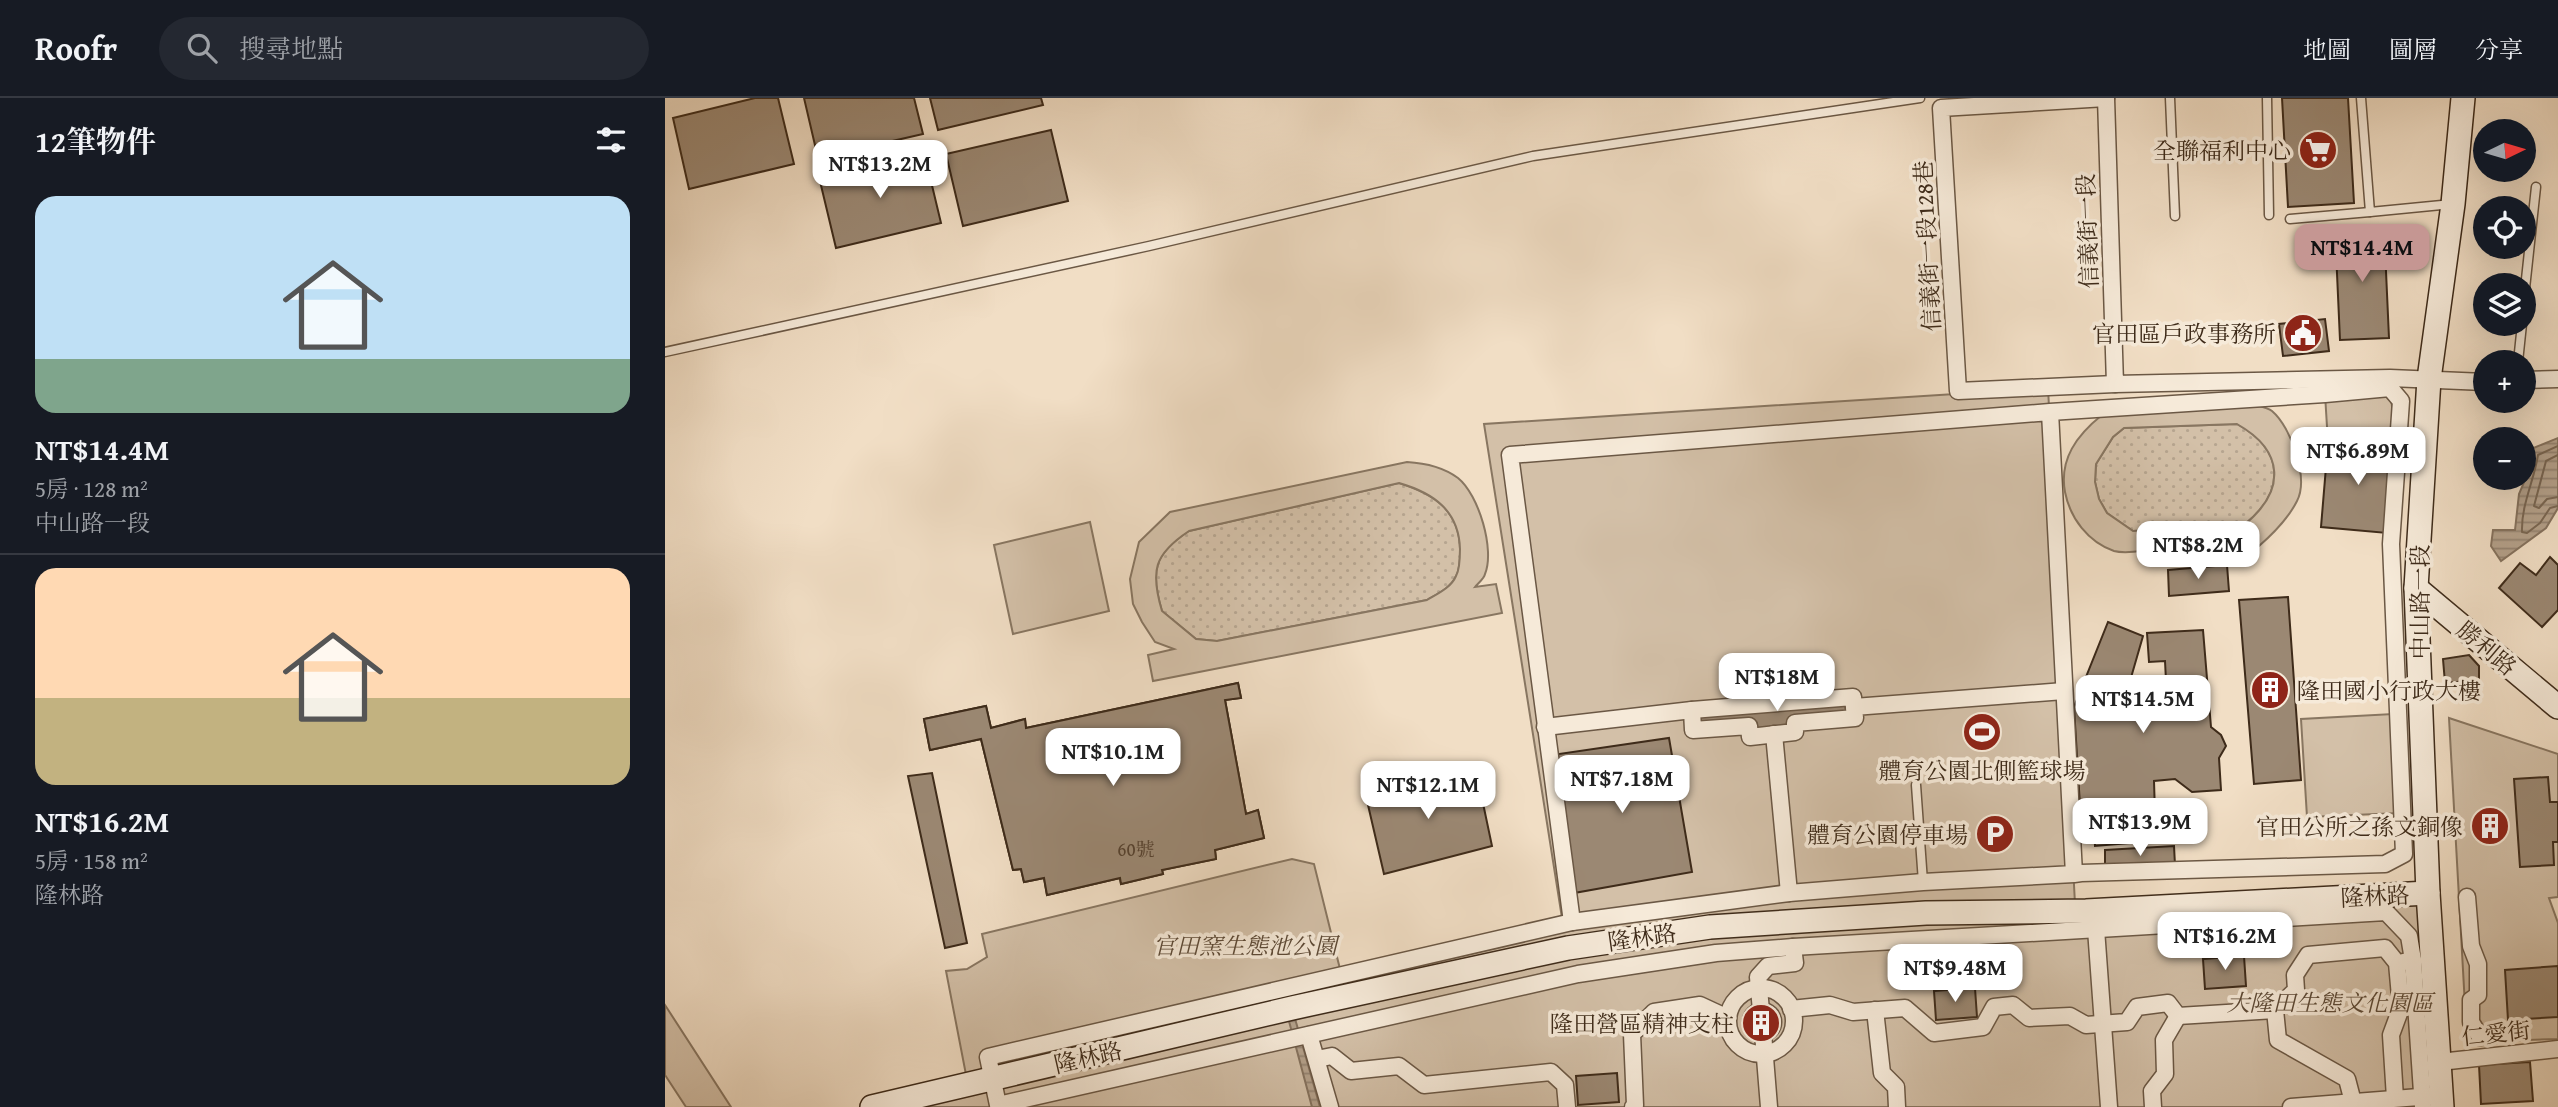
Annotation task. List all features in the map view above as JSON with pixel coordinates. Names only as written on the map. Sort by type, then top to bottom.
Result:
[{"type":"street","name":"信義街一段","points":[[2106,98],[2115,384]]},
{"type":"street","name":"信義街一段128巷","points":[[2106,98],[1941,108],[1958,391],[2115,384]]},
{"type":"street","name":"中山路一段","points":[[2432,1102],[2440,1062],[2428,893],[2416,588],[2429,379],[2453,204],[2463,98]]},
{"type":"street","points":[[2115,384],[2390,378],[2473,381]]},
{"type":"street","points":[[2536,380],[2558,379]]},
{"type":"street","points":[[1571,922],[1510,454],[2390,388],[2402,401],[2391,544],[2404,854],[2385,863],[1923,882],[1789,893],[1571,922],[988,1057],[998,1105],[1578,974],[1716,953],[2386,912],[2409,936],[2401,1007],[2391,1034],[2395,1098]]},
{"type":"street","points":[[2050,412],[2074,874]]},
{"type":"street","name":"勝利路","points":[[2416,588],[2558,707]]},
{"type":"street","points":[[1854,707],[2064,691]]},
{"type":"street","points":[[1545,727],[1692,710],[1853,696],[1855,718],[1794,723],[1795,732],[1750,737],[1749,726],[1693,730],[1692,710]]},
{"type":"street","points":[[1774,734],[1789,893]]},
{"type":"street","name":"隆林路","points":[[872,1107],[1292,1008],[1568,948],[1710,927],[1926,913],[2086,911],[2428,893]]},
{"type":"street","points":[[2467,897],[2471,946],[2478,964],[2478,995],[2471,1000],[2472,1022],[2480,1037],[2497,1035]]},
{"type":"street","points":[[2096,929],[2109,1107]]},
{"type":"street","points":[[1769,1107],[1763,1033],[1755,1031],[1751,1021],[1754,1015],[1761,1011],[1758,977],[1768,966],[1795,962],[1793,947]]},
{"type":"street","points":[[2178,1017],[2275,1010],[2297,990],[2295,975],[2308,955],[2385,948],[2405,962],[2432,1102],[2395,1098],[2291,1107]]},
{"type":"street","points":[[1759,989],[1777,993],[1787,1000],[1791,1009],[1793,1030],[1780,1048],[1764,1054],[1749,1052],[1740,1047],[1729,1029],[1728,1018],[1737,999],[1746,992],[1759,989]]},
{"type":"street","points":[[1791,1009],[1830,1004],[1853,1012],[1905,1008],[1934,1033],[1983,1027],[1994,1007],[2013,1005],[2029,1018],[2070,1016],[2085,1025],[2127,1022],[2137,1007],[2168,1003],[2178,1017]]},
{"type":"street","points":[[1633,1107],[1632,1034],[1654,1012],[1700,1005],[1728,1018]]},
{"type":"street","points":[[1875,1010],[1882,1073],[1896,1087],[1897,1107]]},
{"type":"street","points":[[2275,1010],[2278,1040],[2347,1079],[2353,1102]]},
{"type":"street","points":[[2153,1107],[2152,1090],[2165,1074],[2164,1040],[2178,1017]]},
{"type":"street","points":[[1310,1035],[1330,1107]]},
{"type":"street","name":"仁愛街","points":[[2440,1062],[2558,1049]]},
{"type":"street","points":[[1317,1059],[1332,1056],[1351,1072],[1399,1066],[1424,1085],[1551,1072],[1565,1086],[1567,1107]]},
{"type":"lane","points":[[665,352],[1162,243],[1533,156],[1920,98]]},
{"type":"lane","points":[[2106,98],[2113,98]]},
{"type":"lane","points":[[2170,98],[2175,216]]},
{"type":"lane","points":[[2267,98],[2270,215]]},
{"type":"lane","points":[[2361,98],[2370,212]]},
{"type":"lane","points":[[2527,273],[2536,187]]},
{"type":"lane","points":[[2290,219],[2453,204]]},
{"type":"lane","points":[[1916,785],[1923,882]]},
{"type":"green space","points":[[2048,388],[2075,904],[2428,893],[2442,1107],[893,1107],[968,1085],[946,971],[967,969],[987,957],[982,934],[1292,859],[1314,864],[1340,969],[1562,918],[1484,424]]},
{"type":"green space","points":[[2390,388],[2396,444],[2328,443],[2325,394]]},
{"type":"green space","points":[[2252,404],[2268,408],[2286,429],[2296,453],[2301,479],[2297,501],[2280,525],[2259,546],[2114,551],[2096,542],[2082,528],[2071,511],[2065,492],[2067,458],[2078,439],[2102,415]],"holes":[[[2237,424],[2264,446],[2271,459],[2273,485],[2258,512],[2244,525],[2133,531],[2107,513],[2099,499],[2095,482],[2096,464],[2113,437],[2124,428]]]},
{"type":"green space","points":[[2237,424],[2264,446],[2274,472],[2273,485],[2267,499],[2244,525],[2133,531],[2107,513],[2099,499],[2095,482],[2096,464],[2113,437],[2124,428]]},
{"type":"green space","points":[[1407,462],[1434,466],[1458,478],[1472,497],[1483,523],[1488,551],[1484,576],[1475,587],[1496,584],[1502,613],[1153,681],[1148,655],[1174,649],[1155,642],[1142,622],[1133,604],[1130,579],[1139,542],[1170,512]],"holes":[[[1399,483],[1412,487],[1442,506],[1455,524],[1459,536],[1460,559],[1456,576],[1447,587],[1427,600],[1217,641],[1196,639],[1162,611],[1156,585],[1158,565],[1168,548],[1189,531]]]},
{"type":"green space","points":[[1399,483],[1433,498],[1449,514],[1459,535],[1459,567],[1454,580],[1427,600],[1217,641],[1196,639],[1162,611],[1156,585],[1158,565],[1168,548],[1189,531]]},
{"type":"green space","points":[[1090,522],[1109,611],[1013,634],[994,545]]},
{"type":"green space","points":[[2393,714],[2400,813],[2307,817],[2301,719]]},
{"type":"green space","points":[[2449,718],[2558,754],[2558,897],[2549,898],[2558,923],[2558,1039],[2467,1042]]},
{"type":"green space","points":[[665,1005],[731,1107],[686,1107],[665,1075]]},
{"type":"water","points":[[2558,438],[2558,508],[2546,528],[2501,561],[2491,546],[2493,530],[2515,530],[2521,490],[2536,490],[2536,447]]},
{"type":"water","points":[[1292,1008],[1320,1107],[1312,1107],[1286,1010]]},
{"type":"building","points":[[755,98],[778,98],[794,164],[689,189],[673,118]]},
{"type":"building","points":[[804,98],[914,98],[923,134],[818,158]]},
{"type":"building","points":[[930,98],[1041,98],[1043,105],[938,130]]},
{"type":"building","name":"全聯福利中心","points":[[2282,98],[2348,98],[2354,203],[2288,207]]},
{"type":"building","points":[[1051,130],[1068,201],[963,226],[946,154]]},
{"type":"building","points":[[924,152],[941,223],[836,248],[819,177]]},
{"type":"building","points":[[2384,227],[2389,338],[2340,340],[2335,229]]},
{"type":"building","name":"官田區戶政事務所","points":[[2325,319],[2329,351],[2283,356],[2279,324]]},
{"type":"building","points":[[2328,443],[2396,444],[2387,533],[2321,527]]},
{"type":"building","points":[[2550,557],[2558,565],[2558,610],[2542,627],[2499,588],[2520,563],[2536,575]]},
{"type":"building","points":[[2227,565],[2229,591],[2169,596],[2168,570]]},
{"type":"building","name":"隆田國小行政大樓","points":[[2288,597],[2301,780],[2254,784],[2239,600]]},
{"type":"building","points":[[2108,622],[2143,636],[2128,688],[2129,704],[2167,701],[2165,661],[2149,662],[2147,633],[2203,630],[2211,727],[2221,735],[2226,746],[2219,758],[2221,790],[2192,792],[2175,779],[2154,781],[2155,814],[2164,814],[2165,840],[2095,846],[2094,821],[2081,822],[2074,707]]},
{"type":"building","points":[[2469,655],[2479,666],[2479,680],[2445,683],[2443,659]]},
{"type":"building","points":[[1238,683],[1241,698],[1225,700],[1246,814],[1258,810],[1264,838],[1215,850],[1216,859],[1162,870],[1163,874],[1121,884],[1120,878],[1047,895],[1044,878],[1024,882],[1021,869],[1013,870],[981,739],[930,750],[924,719],[986,706],[991,728],[1025,719],[1026,728]],"holes":[[[1184,714],[1209,822],[1153,835],[1148,806],[1133,801],[1123,804],[1109,815],[1115,844],[1052,858],[1033,782],[1041,788],[1049,774],[1030,762],[1027,749]]]},
{"type":"building","points":[[1238,683],[1241,698],[1225,700],[1246,814],[1258,810],[1264,838],[1215,850],[1216,859],[1162,870],[1163,874],[1121,884],[1120,878],[1047,895],[1044,878],[1024,882],[1021,869],[1013,870],[981,739],[930,750],[924,719],[986,706],[991,728],[1025,719],[1026,728]]},
{"type":"building","points":[[1857,692],[1859,717],[1750,737],[1749,726],[1693,730],[1691,706]]},
{"type":"building","points":[[1669,738],[1692,872],[1574,893],[1552,755]]},
{"type":"building","points":[[1476,770],[1492,846],[1384,874],[1365,792]]},
{"type":"building","points":[[932,773],[967,943],[945,948],[908,776]]},
{"type":"building","points":[[2548,777],[2550,802],[2558,802],[2558,842],[2553,842],[2554,865],[2520,867],[2514,779]]},
{"type":"building","name":"官田公所之孫文銅像","points":[[2487,819],[2493,819],[2497,826],[2493,833],[2487,833],[2483,829],[2483,823]]},
{"type":"building","points":[[2174,846],[2175,865],[2105,869],[2105,850]]},
{"type":"building","points":[[2244,956],[2246,986],[2205,989],[2203,959]]},
{"type":"building","points":[[2558,966],[2558,1017],[2508,1020],[2505,970]]},
{"type":"building","points":[[1975,988],[1977,1017],[1936,1020],[1934,991]]},
{"type":"building","name":"隆田營區精神支柱","points":[[1761,1013],[1767,1016],[1770,1022],[1767,1028],[1761,1031],[1755,1028],[1752,1022],[1755,1016]]},
{"type":"building","points":[[2530,1062],[2533,1101],[2481,1104],[2479,1065]]},
{"type":"building","points":[[1617,1073],[1619,1102],[1578,1105],[1576,1076]]},
{"type":"place","name":"全聯福利中心","points":[[2318,150]]},
{"type":"place","name":"官田區戶政事務所","points":[[2303,333]]},
{"type":"place","name":"隆田國小行政大樓","points":[[2270,690]]},
{"type":"place","name":"體育公園北側籃球場","points":[[1982,732]]},
{"type":"place","name":"官田公所之孫文銅像","points":[[2490,826]]},
{"type":"place","name":"體育公園停車場","points":[[1995,834]]},
{"type":"place","name":"隆田營區精神支柱","points":[[1761,1023]]},
{"type":"park label","name":"官田窯生態池公園","points":[[1245,945]]},
{"type":"park label","name":"大隆田生態文化園區","points":[[2330,1002]]}]
